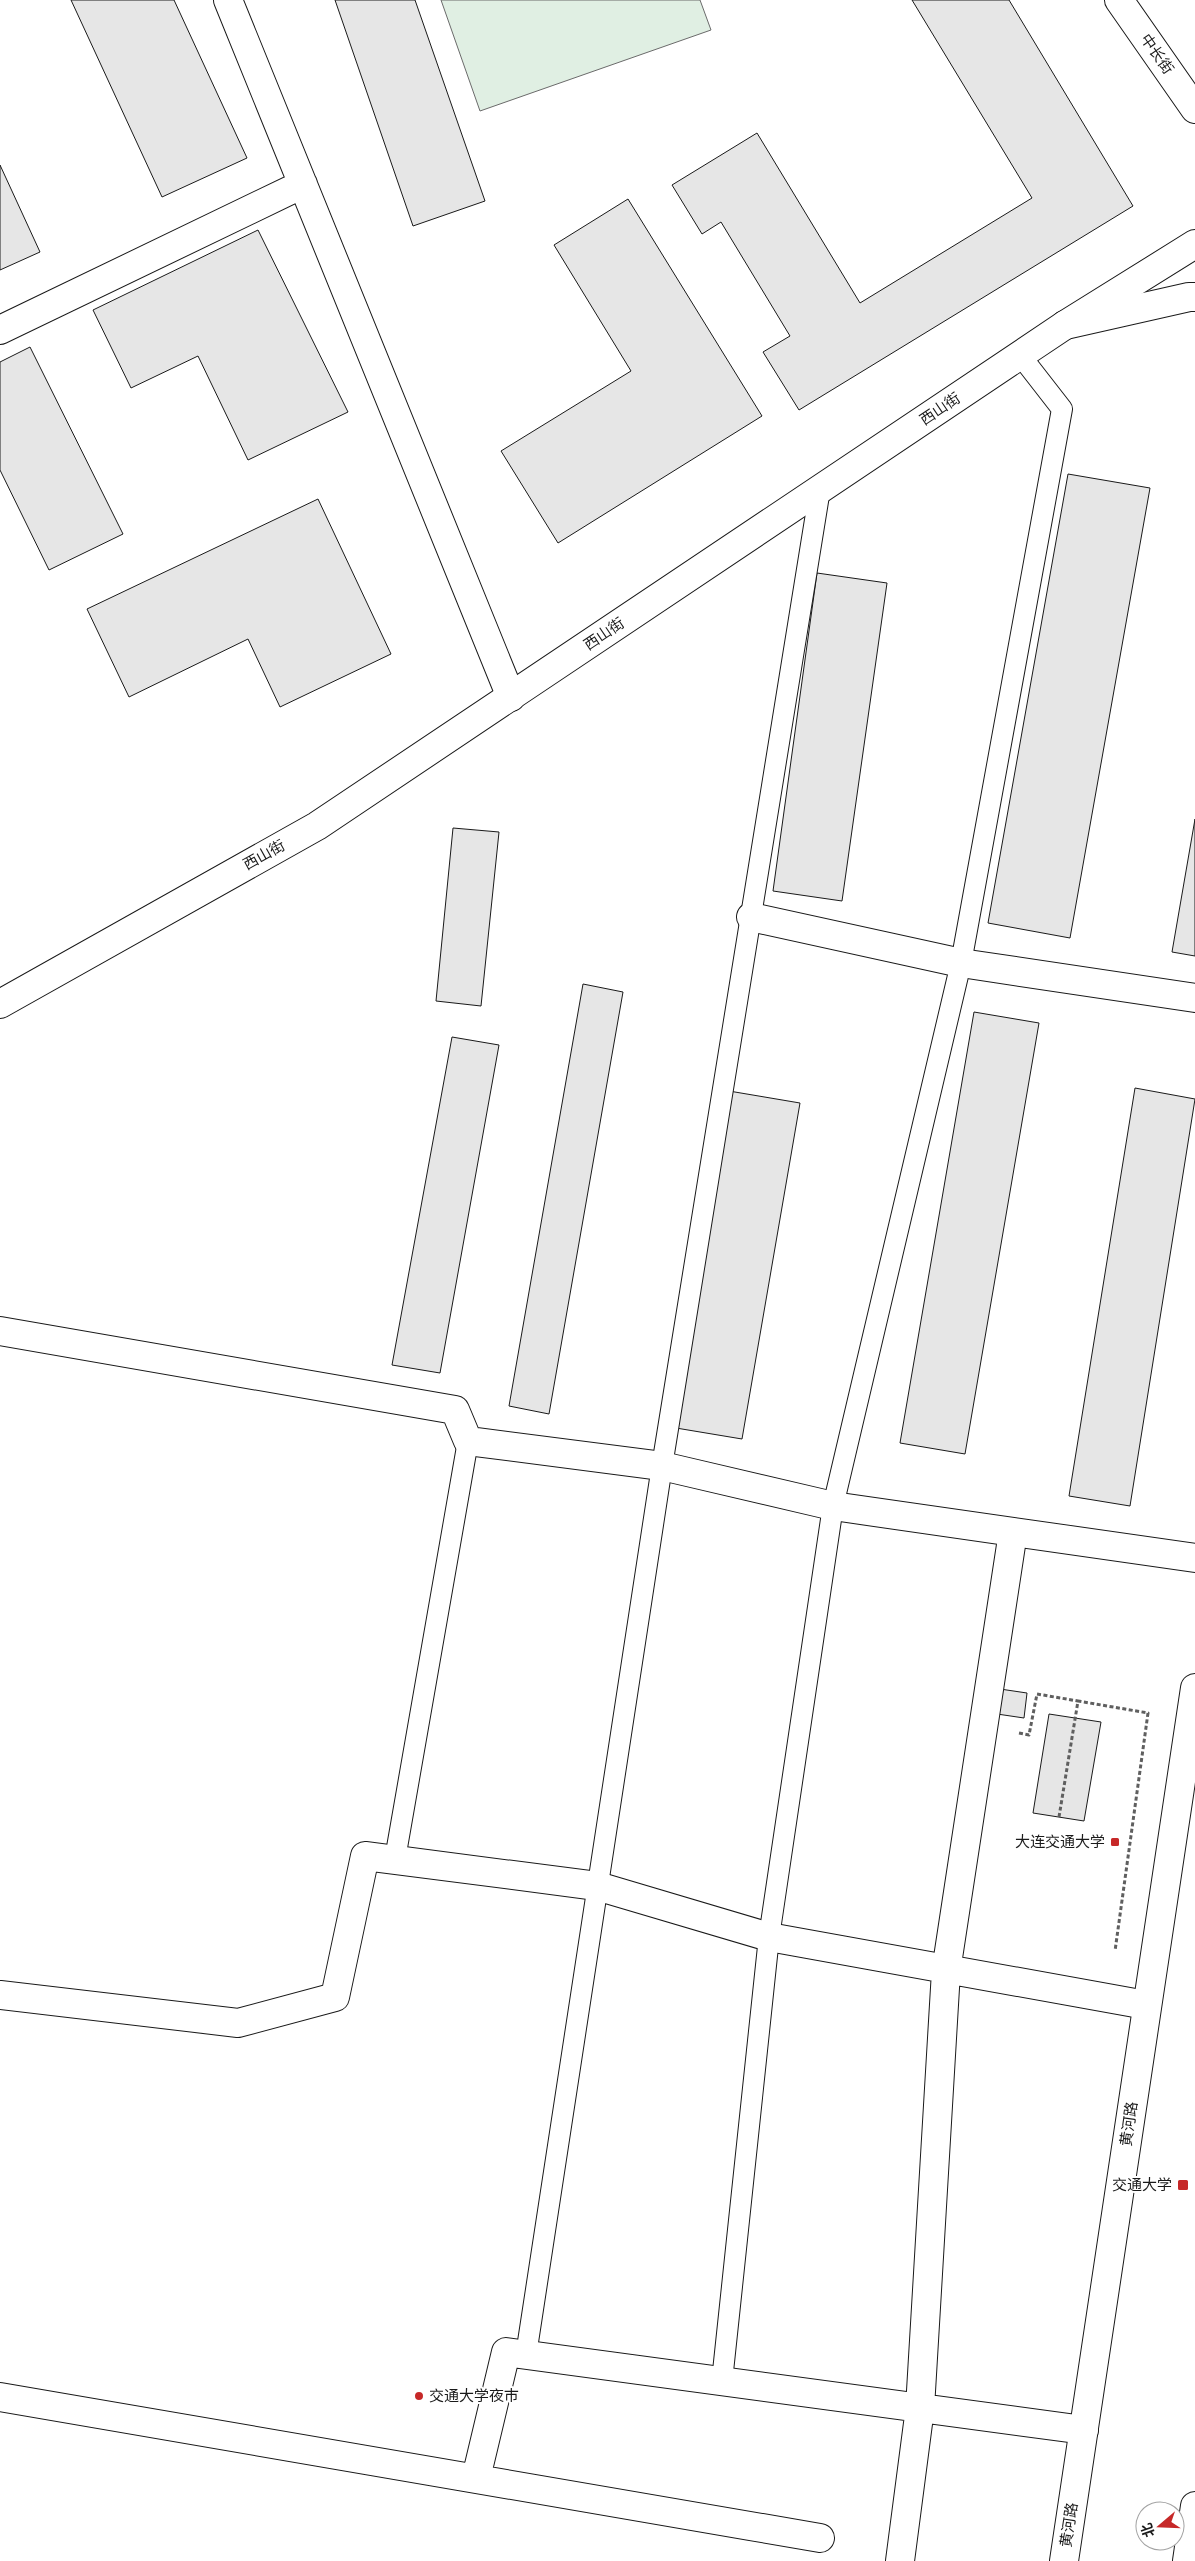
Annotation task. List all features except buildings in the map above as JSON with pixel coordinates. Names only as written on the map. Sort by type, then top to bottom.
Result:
[{"type":"street","points":[[228,0],[511,697]]},
{"type":"street","name":"中长街","points":[[1119,0],[1195,109]]},
{"type":"street","points":[[0,330],[303,184]]},
{"type":"street","name":"西山街","points":[[0,1004],[317,826],[1020,355],[1195,244]]},
{"type":"street","points":[[1066,325],[1195,297]]},
{"type":"street","points":[[751,917],[961,963],[1195,998]]},
{"type":"street","points":[[0,1331],[456,1410],[468,1441],[662,1466],[833,1506],[1195,1558]]},
{"type":"street","points":[[900,2561],[920,2408],[946,1971],[1013,1532]]},
{"type":"street","name":"黄河路","points":[[1064,2561],[1195,1688]]},
{"type":"street","points":[[0,1996],[238,2024],[335,1997],[365,1856],[597,1886],[769,1937],[946,1971],[1146,2005]]},
{"type":"street","points":[[476,2478],[506,2352],[1084,2430]]},
{"type":"street","points":[[0,2397],[820,2538]]},
{"type":"street","points":[[1187,2561],[1195,2506]]},
{"type":"lane","points":[[722,2381],[769,1937],[833,1506],[961,963],[1062,408],[1020,355]]},
{"type":"lane","points":[[526,2355],[662,1466],[820,489]]},
{"type":"lane","points":[[395,1860],[468,1441]]},
{"type":"path","points":[[1016,1733],[1030,1734],[1037,1694],[1148,1713],[1115,1953]]},
{"type":"path","points":[[1060,1817],[1078,1701]]},
{"type":"green space","points":[[441,0],[700,0],[711,30],[480,111]]},
{"type":"place","name":"大连交通大学","points":[[1115,1842]]},
{"type":"place","name":"交通大学","points":[[1183,2185]]},
{"type":"place","name":"交通大学夜巿","points":[[419,2396]]}]
